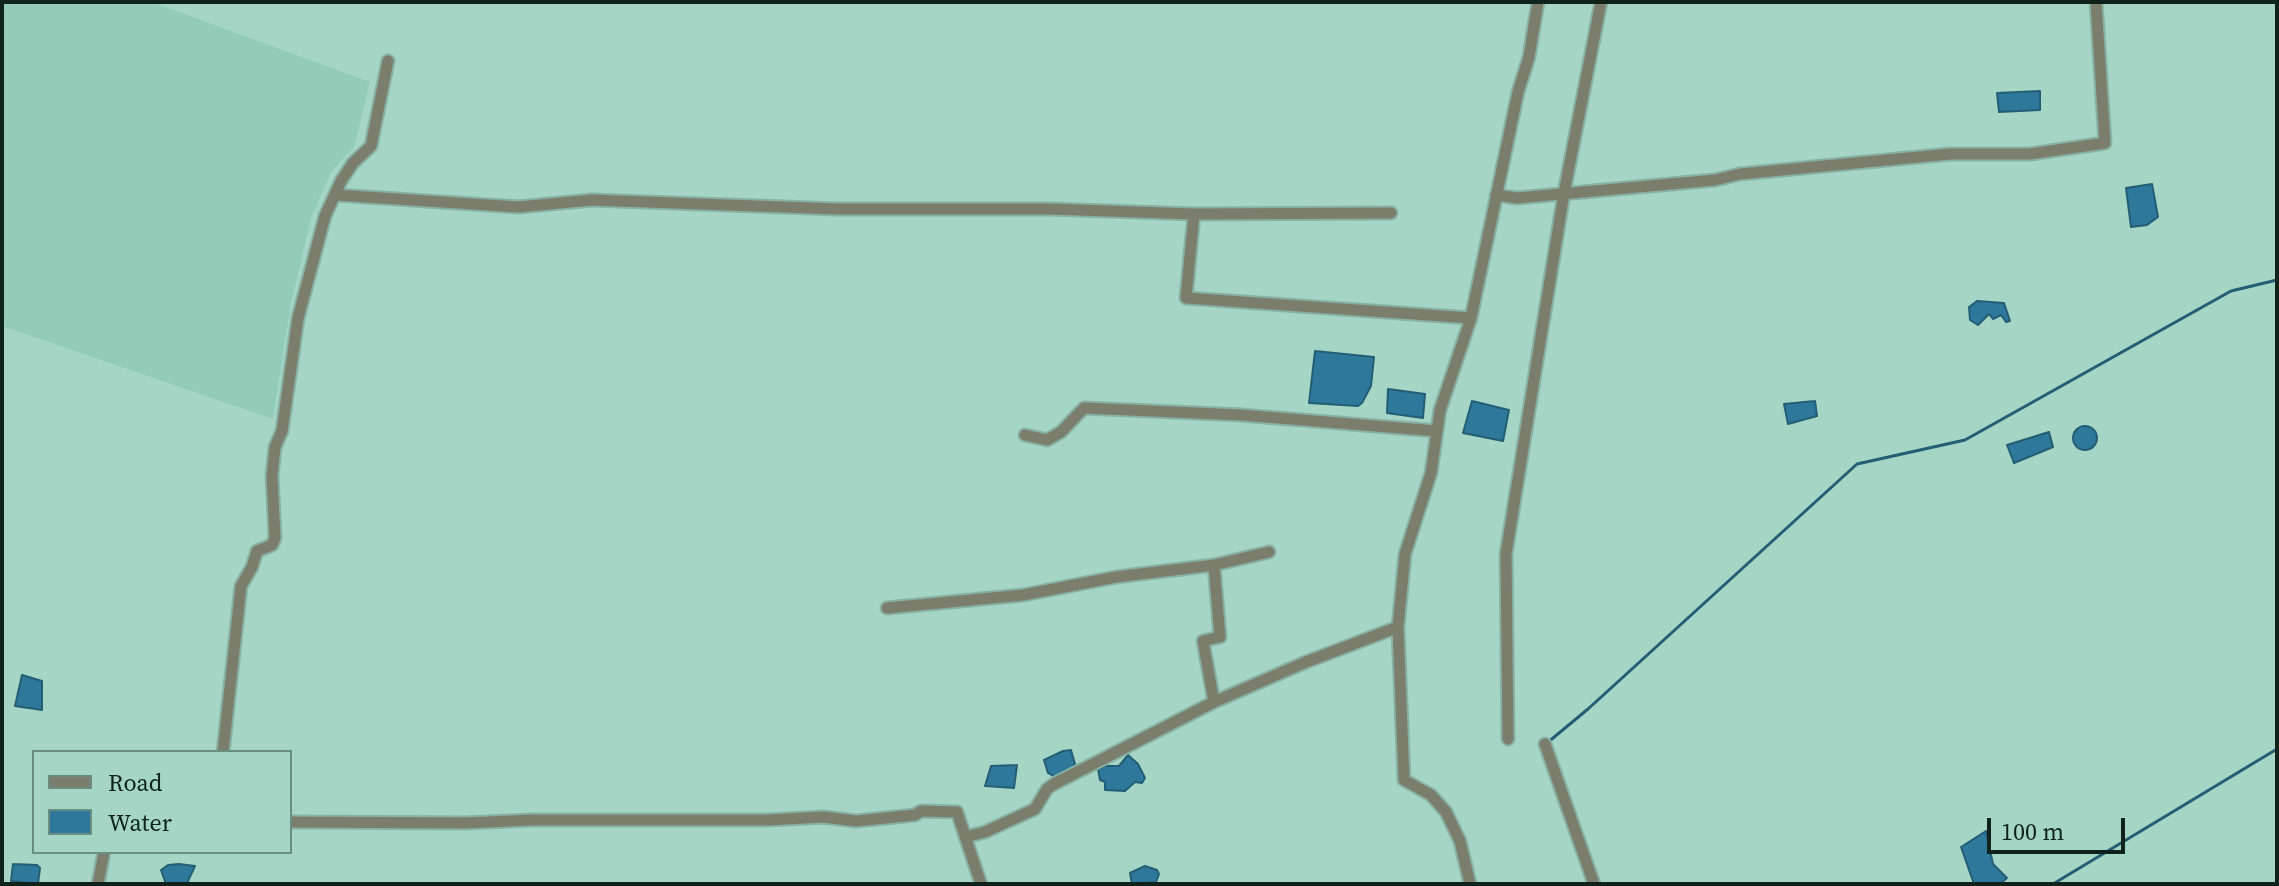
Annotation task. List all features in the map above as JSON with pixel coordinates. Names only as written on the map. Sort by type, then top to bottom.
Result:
[{"type":"street","points":[[1470,884],[1460,841],[1446,812],[1431,795],[1404,780],[1398,627],[1405,554],[1429,480],[1440,410],[1471,318],[1518,92],[1529,57],[1538,2]]},
{"type":"street","points":[[1508,739],[1506,554],[1564,193],[1601,2]]},
{"type":"street","points":[[1496,195],[1517,198],[1950,154],[2030,154],[2105,143],[2096,2]]},
{"type":"street","points":[[223,750],[241,586],[257,551],[272,545],[275,538],[272,476],[275,447],[282,431],[298,318],[325,216],[341,181],[353,163],[371,146],[388,61]]},
{"type":"street","points":[[336,195],[518,207],[592,200],[852,209],[1050,209],[1194,214],[1391,213]]},
{"type":"street","points":[[1194,214],[1186,298],[1471,318]]},
{"type":"street","points":[[1025,435],[1047,440],[1061,432],[1084,408],[1255,416],[1437,431]]},
{"type":"street","points":[[887,608],[1023,595],[1116,577],[1214,565],[1269,552]]},
{"type":"street","points":[[1214,565],[1220,637],[1203,641],[1214,702]]},
{"type":"street","points":[[965,837],[985,832],[1035,809],[1047,789],[1054,784],[1214,702],[1398,627]]},
{"type":"street","points":[[1545,744],[1594,884]]},
{"type":"street","points":[[292,822],[465,823],[823,817],[856,821],[915,815],[921,811],[957,812],[981,884]]},
{"type":"street","points":[[98,884],[104,854]]},
{"type":"shaded area","points":[[2,2],[152,2],[370,82],[354,147],[331,172],[312,215],[291,303],[273,419],[2,326]]},
{"type":"water","points":[[2040,91],[2040,110],[1999,112],[1997,93]]},
{"type":"water","points":[[2152,184],[2158,217],[2147,225],[2131,227],[2126,188]]},
{"type":"water","points":[[1977,301],[2004,303],[2010,321],[2006,322],[2001,315],[1993,319],[1989,314],[1978,325],[1970,320],[1969,307]]},
{"type":"water","points":[[1315,351],[1374,357],[1371,386],[1362,403],[1358,406],[1309,403]]},
{"type":"water","points":[[1388,389],[1425,394],[1423,418],[1387,413]]},
{"type":"water","points":[[1472,401],[1509,410],[1503,441],[1463,433]]},
{"type":"water","points":[[1815,401],[1817,416],[1788,424],[1784,404]]},
{"type":"water","points":[[2085,426],[2096,433],[2097,438],[2090,449],[2085,450],[2074,443],[2073,438],[2080,427]]},
{"type":"water","points":[[2049,432],[2053,447],[2014,463],[2007,445]]},
{"type":"water","points":[[22,675],[42,681],[42,710],[15,706]]},
{"type":"water","points":[[1071,750],[1075,764],[1072,768],[1055,777],[1048,773],[1044,760]]},
{"type":"water","points":[[1128,755],[1138,764],[1145,778],[1142,783],[1135,782],[1125,791],[1105,790],[1105,782],[1100,780],[1098,769],[1119,766]]},
{"type":"water","points":[[1017,765],[1014,788],[985,786],[991,766]]},
{"type":"water","points":[[1986,831],[1993,864],[2007,878],[2000,884],[1974,884],[1961,847]]},
{"type":"water","points":[[13,864],[37,865],[40,868],[38,884],[11,881]]},
{"type":"water","points":[[168,865],[195,866],[189,884],[166,884],[161,870]]},
{"type":"water","points":[[1145,866],[1157,870],[1156,882],[1132,884],[1130,873]]},
{"type":"waterway","points":[[1547,743],[1857,464],[1965,440],[2231,291],[2277,280]]},
{"type":"waterway","points":[[2053,884],[2277,749]]}]
